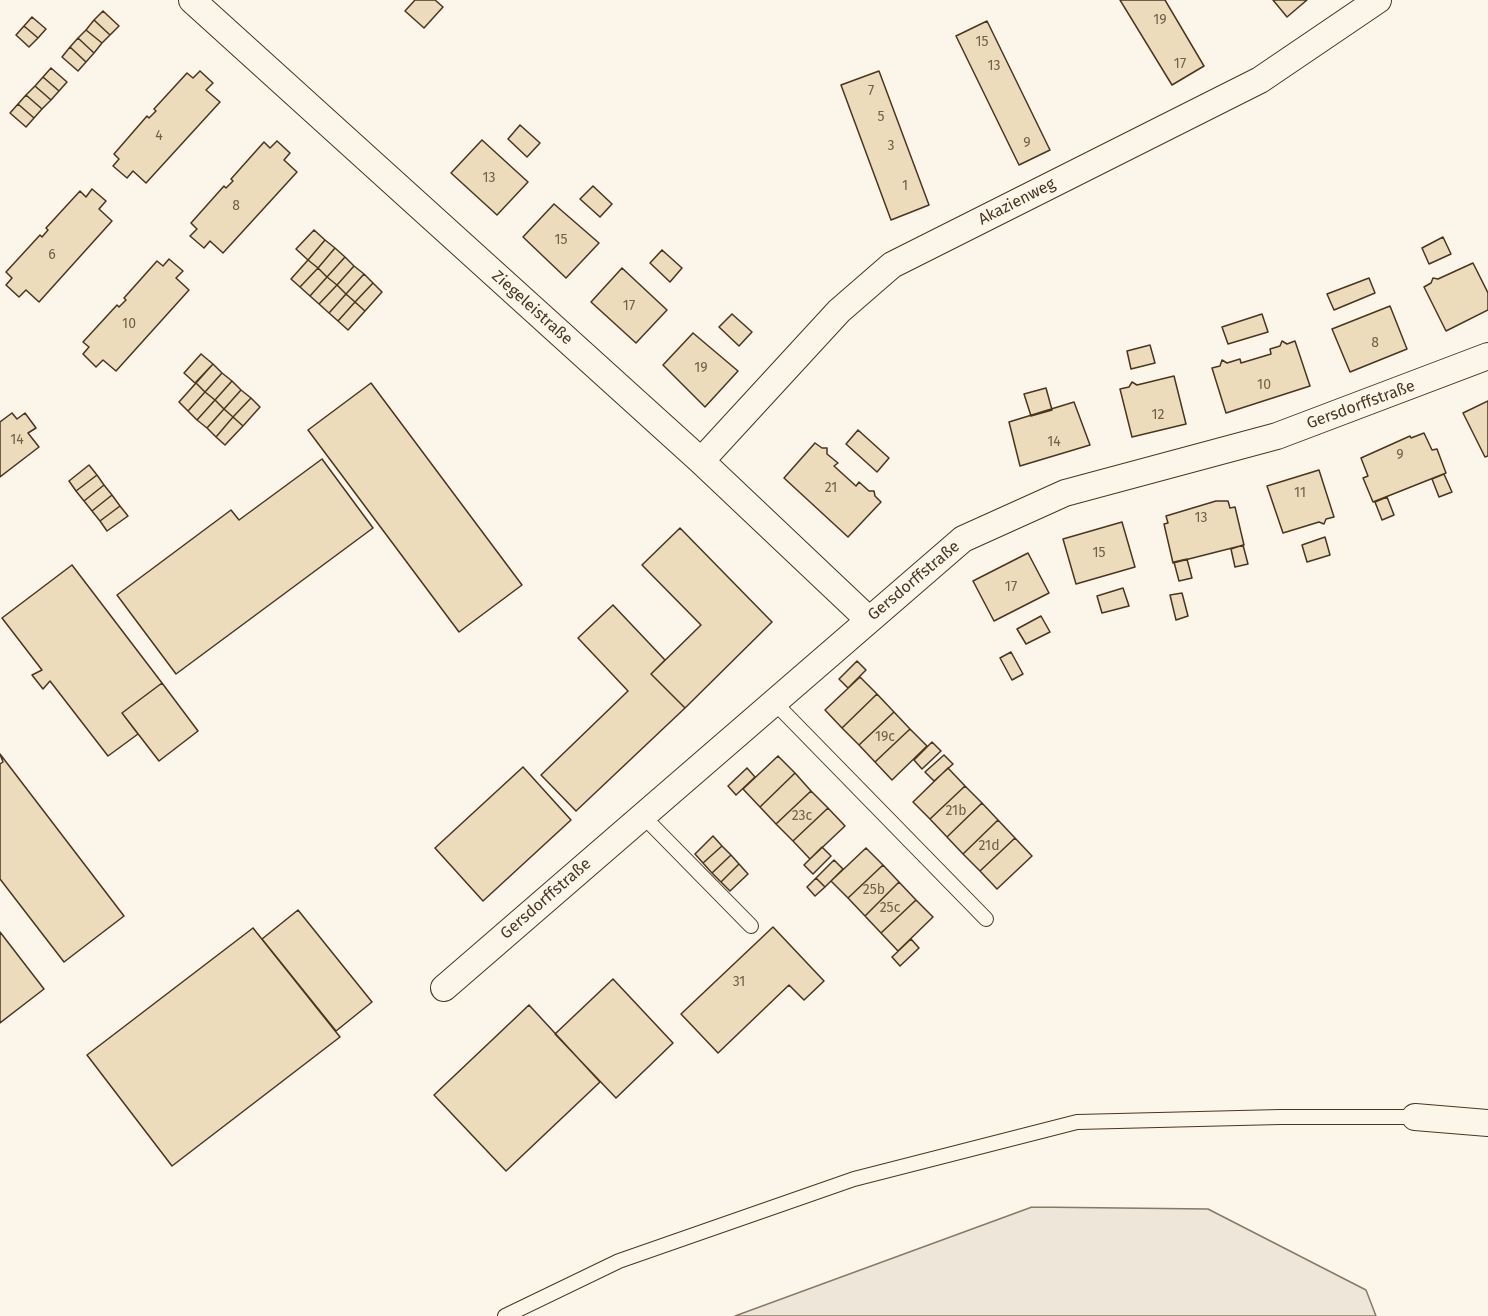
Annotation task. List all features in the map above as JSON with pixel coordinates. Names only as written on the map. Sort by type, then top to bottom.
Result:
[{"type":"street","name":"Akazienweg","points":[[701,461],[839,311],[892,265],[1260,80],[1378,0]]},
{"type":"street","name":"Ziegeleistraße","points":[[204,4],[701,461],[868,620]]},
{"type":"street","name":"Gersdorffstraße","points":[[444,988],[963,539],[1065,494],[1277,436],[1488,356]]},
{"type":"street","points":[[1415,1117],[1488,1123]]},
{"type":"lane","points":[[774,702],[986,919]]},
{"type":"lane","points":[[642,816],[751,926]]},
{"type":"lane","points":[[506,1316],[619,1262],[854,1179],[1077,1122],[1280,1117],[1415,1117]]},
{"type":"shaded area","points":[[1032,1207],[1208,1209],[1366,1290],[1376,1316],[735,1316]]},
{"type":"building","points":[[415,0],[435,0],[443,7],[424,28],[405,11]]},
{"type":"building","points":[[1120,0],[1165,0],[1204,66],[1172,85]]},
{"type":"building","points":[[1273,0],[1307,0],[1287,17]]},
{"type":"building","points":[[103,11],[119,26],[110,35],[94,20]]},
{"type":"building","points":[[32,17],[46,29],[38,38],[24,26]]},
{"type":"building","points":[[94,20],[110,35],[102,43],[86,30]]},
{"type":"building","points":[[987,21],[1050,150],[1019,165],[956,36]]},
{"type":"building","points":[[24,26],[38,38],[29,47],[16,35]]},
{"type":"building","points":[[86,30],[102,43],[94,53],[78,38]]},
{"type":"building","points":[[78,38],[94,53],[86,62],[70,47]]},
{"type":"building","points":[[70,47],[86,62],[78,71],[62,57]]},
{"type":"building","points":[[51,68],[67,82],[59,91],[43,77]]},
{"type":"building","points":[[200,71],[213,83],[206,90],[220,102],[146,183],[133,171],[127,178],[113,166],[119,159],[114,154],[147,116],[149,118],[156,111],[154,109],[187,73],[193,78]]},
{"type":"building","points":[[879,71],[929,205],[891,220],[841,85]]},
{"type":"building","points":[[43,77],[59,91],[51,100],[35,86]]},
{"type":"building","points":[[35,86],[51,100],[42,109],[26,95]]},
{"type":"building","points":[[26,95],[42,109],[34,118],[18,104]]},
{"type":"building","points":[[18,104],[34,118],[26,127],[10,113]]},
{"type":"building","points":[[520,125],[540,143],[527,157],[508,139]]},
{"type":"building","points":[[482,140],[528,182],[497,215],[451,173]]},
{"type":"building","points":[[277,141],[290,153],[284,160],[297,172],[223,253],[210,241],[204,248],[190,236],[197,229],[191,223],[224,186],[226,188],[233,181],[231,179],[264,142],[270,148]]},
{"type":"building","points":[[593,186],[612,204],[600,217],[580,199]]},
{"type":"building","points":[[92,189],[106,201],[99,209],[112,221],[39,302],[26,290],[19,297],[6,285],[12,278],[6,272],[40,235],[42,237],[48,230],[46,228],[80,191],[86,197]]},
{"type":"building","points":[[554,204],[599,243],[566,278],[523,237]]},
{"type":"building","points":[[314,230],[325,240],[308,260],[296,249]]},
{"type":"building","points":[[1443,237],[1451,254],[1429,264],[1422,248]]},
{"type":"building","points":[[325,240],[335,248],[318,268],[308,260]]},
{"type":"building","points":[[335,248],[345,257],[327,277],[318,268]]},
{"type":"building","points":[[662,250],[682,268],[670,282],[650,263]]},
{"type":"building","points":[[345,257],[354,266],[337,285],[327,277]]},
{"type":"building","points":[[169,259],[183,271],[176,278],[189,290],[116,371],[103,360],[96,367],[83,354],[89,347],[83,342],[117,305],[119,307],[126,300],[124,298],[157,261],[163,266]]},
{"type":"building","points":[[308,260],[318,268],[300,287],[291,279]]},
{"type":"building","points":[[1473,263],[1488,293],[1488,310],[1446,331],[1424,287],[1431,283],[1433,278],[1438,279]]},
{"type":"building","points":[[354,266],[364,274],[346,294],[337,285]]},
{"type":"building","points":[[318,268],[327,277],[310,296],[300,287]]},
{"type":"building","points":[[622,268],[667,310],[636,343],[591,302]]},
{"type":"building","points":[[364,274],[373,283],[355,302],[346,294]]},
{"type":"building","points":[[327,277],[337,285],[319,304],[310,296]]},
{"type":"building","points":[[1369,278],[1375,293],[1334,310],[1327,294]]},
{"type":"building","points":[[373,283],[382,292],[365,311],[355,302]]},
{"type":"building","points":[[337,285],[346,294],[329,313],[319,304]]},
{"type":"building","points":[[346,294],[355,302],[338,321],[329,313]]},
{"type":"building","points":[[355,302],[365,311],[348,330],[338,321]]},
{"type":"building","points":[[1390,306],[1407,349],[1350,372],[1332,329]]},
{"type":"building","points":[[732,314],[752,332],[739,346],[719,327]]},
{"type":"building","points":[[1262,314],[1268,332],[1228,344],[1222,327]]},
{"type":"building","points":[[693,333],[738,371],[705,407],[663,365]]},
{"type":"building","points":[[1282,341],[1287,344],[1295,341],[1310,386],[1226,413],[1212,368],[1220,366],[1222,360],[1227,363],[1240,359],[1241,363],[1271,354],[1270,349],[1280,346]]},
{"type":"building","points":[[1150,345],[1155,363],[1131,369],[1127,351]]},
{"type":"building","points":[[201,354],[213,364],[195,383],[184,373]]},
{"type":"building","points":[[213,364],[222,373],[205,392],[196,383]]},
{"type":"building","points":[[222,373],[232,381],[215,400],[205,392]]},
{"type":"building","points":[[1174,376],[1186,424],[1132,437],[1120,389],[1129,387],[1132,382],[1137,385]]},
{"type":"building","points":[[232,381],[241,390],[224,409],[215,400]]},
{"type":"building","points":[[196,383],[205,392],[188,411],[179,402]]},
{"type":"building","points":[[371,383],[522,585],[459,632],[308,430]]},
{"type":"building","points":[[1046,388],[1052,410],[1031,416],[1024,394]]},
{"type":"building","points":[[241,390],[251,398],[233,417],[224,409]]},
{"type":"building","points":[[205,392],[215,400],[197,420],[188,411]]},
{"type":"building","points":[[251,398],[260,407],[243,426],[233,417]]},
{"type":"building","points":[[215,400],[224,409],[207,428],[197,420]]},
{"type":"building","points":[[1488,401],[1488,456],[1485,457],[1463,413]]},
{"type":"building","points":[[1074,402],[1090,445],[1020,466],[1009,422]]},
{"type":"building","points":[[224,409],[233,417],[216,437],[207,428]]},
{"type":"building","points":[[12,413],[17,419],[25,413],[36,428],[28,433],[39,447],[0,477],[0,422]]},
{"type":"building","points":[[233,417],[243,426],[225,445],[216,437]]},
{"type":"building","points":[[858,430],[889,458],[877,472],[846,444]]},
{"type":"building","points":[[1424,433],[1432,450],[1437,449],[1446,473],[1373,502],[1363,478],[1368,476],[1361,458],[1410,436],[1411,438]]},
{"type":"building","points":[[815,443],[822,448],[827,448],[827,454],[838,463],[834,466],[856,486],[859,482],[869,491],[874,491],[875,496],[881,502],[848,537],[784,478]]},
{"type":"building","points":[[322,459],[373,528],[176,674],[117,595],[231,510],[239,520]]},
{"type":"building","points":[[89,465],[97,475],[76,491],[69,481]]},
{"type":"building","points":[[1319,470],[1334,517],[1326,519],[1324,524],[1319,522],[1283,533],[1267,486]]},
{"type":"building","points":[[1444,474],[1452,492],[1439,497],[1432,479]]},
{"type":"building","points":[[97,475],[104,485],[84,501],[76,491]]},
{"type":"building","points":[[104,485],[112,495],[92,511],[84,501]]},
{"type":"building","points":[[112,495],[120,506],[100,521],[92,511]]},
{"type":"building","points":[[1387,497],[1394,515],[1382,520],[1375,502]]},
{"type":"building","points":[[1216,501],[1228,501],[1230,508],[1235,507],[1244,545],[1173,563],[1164,524],[1168,523],[1166,516]]},
{"type":"building","points":[[120,506],[128,516],[107,531],[100,521]]},
{"type":"building","points":[[1122,522],[1135,567],[1076,584],[1063,539]]},
{"type":"building","points":[[680,528],[772,622],[685,708],[651,674],[701,625],[642,565]]},
{"type":"building","points":[[1325,537],[1330,555],[1307,562],[1302,545]]},
{"type":"building","points":[[1243,545],[1248,564],[1235,567],[1231,549]]},
{"type":"building","points":[[1028,553],[1049,593],[994,621],[973,581]]},
{"type":"building","points":[[1187,559],[1192,578],[1179,581],[1174,562]]},
{"type":"building","points":[[72,565],[162,683],[122,713],[138,734],[108,756],[50,681],[43,689],[32,675],[42,670],[2,618]]},
{"type":"building","points":[[1123,588],[1129,606],[1102,613],[1097,596]]},
{"type":"building","points":[[1182,593],[1188,616],[1176,620],[1170,595]]},
{"type":"building","points":[[613,605],[665,660],[651,674],[685,708],[576,811],[541,775],[628,691],[578,638]]},
{"type":"building","points":[[1041,616],[1050,632],[1026,644],[1017,629]]},
{"type":"building","points":[[1011,652],[1023,674],[1012,680],[1000,658]]},
{"type":"building","points":[[857,661],[866,670],[848,688],[839,679]]},
{"type":"building","points":[[860,677],[877,694],[842,728],[825,710]]},
{"type":"building","points":[[162,683],[198,731],[159,761],[122,713]]},
{"type":"building","points":[[877,694],[894,712],[859,745],[842,728]]},
{"type":"building","points":[[894,712],[910,729],[875,762],[859,745]]},
{"type":"building","points":[[910,729],[927,746],[892,780],[875,762]]},
{"type":"building","points":[[932,742],[941,751],[922,769],[914,760]]},
{"type":"building","points":[[0,754],[124,916],[64,962],[0,879],[0,764],[3,762]]},
{"type":"building","points":[[944,755],[953,764],[934,781],[925,772]]},
{"type":"building","points":[[778,756],[795,773],[760,807],[743,789]]},
{"type":"building","points":[[523,767],[571,820],[483,901],[435,848]]},
{"type":"building","points":[[747,768],[755,777],[736,795],[728,786]]},
{"type":"building","points":[[948,768],[965,786],[930,819],[913,802]]},
{"type":"building","points":[[795,773],[811,791],[776,824],[760,807]]},
{"type":"building","points":[[965,786],[982,803],[947,837],[930,819]]},
{"type":"building","points":[[811,791],[828,808],[793,841],[776,824]]},
{"type":"building","points":[[982,803],[998,820],[963,854],[947,837]]},
{"type":"building","points":[[828,808],[845,826],[810,859],[793,841]]},
{"type":"building","points":[[998,820],[1015,838],[980,871],[963,854]]},
{"type":"building","points":[[713,836],[722,846],[703,863],[695,854]]},
{"type":"building","points":[[1015,838],[1032,856],[997,889],[980,871]]},
{"type":"building","points":[[722,846],[731,855],[712,873],[703,863]]},
{"type":"building","points":[[822,847],[831,856],[813,874],[804,865]]},
{"type":"building","points":[[866,848],[883,865],[848,898],[831,881]]},
{"type":"building","points":[[731,855],[739,864],[721,882],[712,873]]},
{"type":"building","points":[[834,860],[843,869],[825,887],[816,878]]},
{"type":"building","points":[[739,864],[748,874],[730,891],[721,882]]},
{"type":"building","points":[[883,865],[899,882],[865,916],[848,898]]},
{"type":"building","points":[[816,878],[825,887],[815,896],[807,887]]},
{"type":"building","points":[[899,882],[916,900],[881,933],[865,916]]},
{"type":"building","points":[[916,900],[933,917],[898,951],[881,933]]},
{"type":"building","points":[[298,910],[372,1002],[336,1031],[262,939]]},
{"type":"building","points":[[773,927],[824,981],[804,1000],[789,985],[718,1053],[681,1014]]},
{"type":"building","points":[[253,928],[340,1037],[172,1166],[87,1055]]},
{"type":"building","points":[[0,932],[44,989],[0,1023]]},
{"type":"building","points":[[911,939],[919,948],[900,966],[892,957]]},
{"type":"building","points":[[613,979],[673,1043],[616,1098],[555,1034]]},
{"type":"building","points":[[529,1005],[600,1082],[506,1171],[434,1095]]}]
